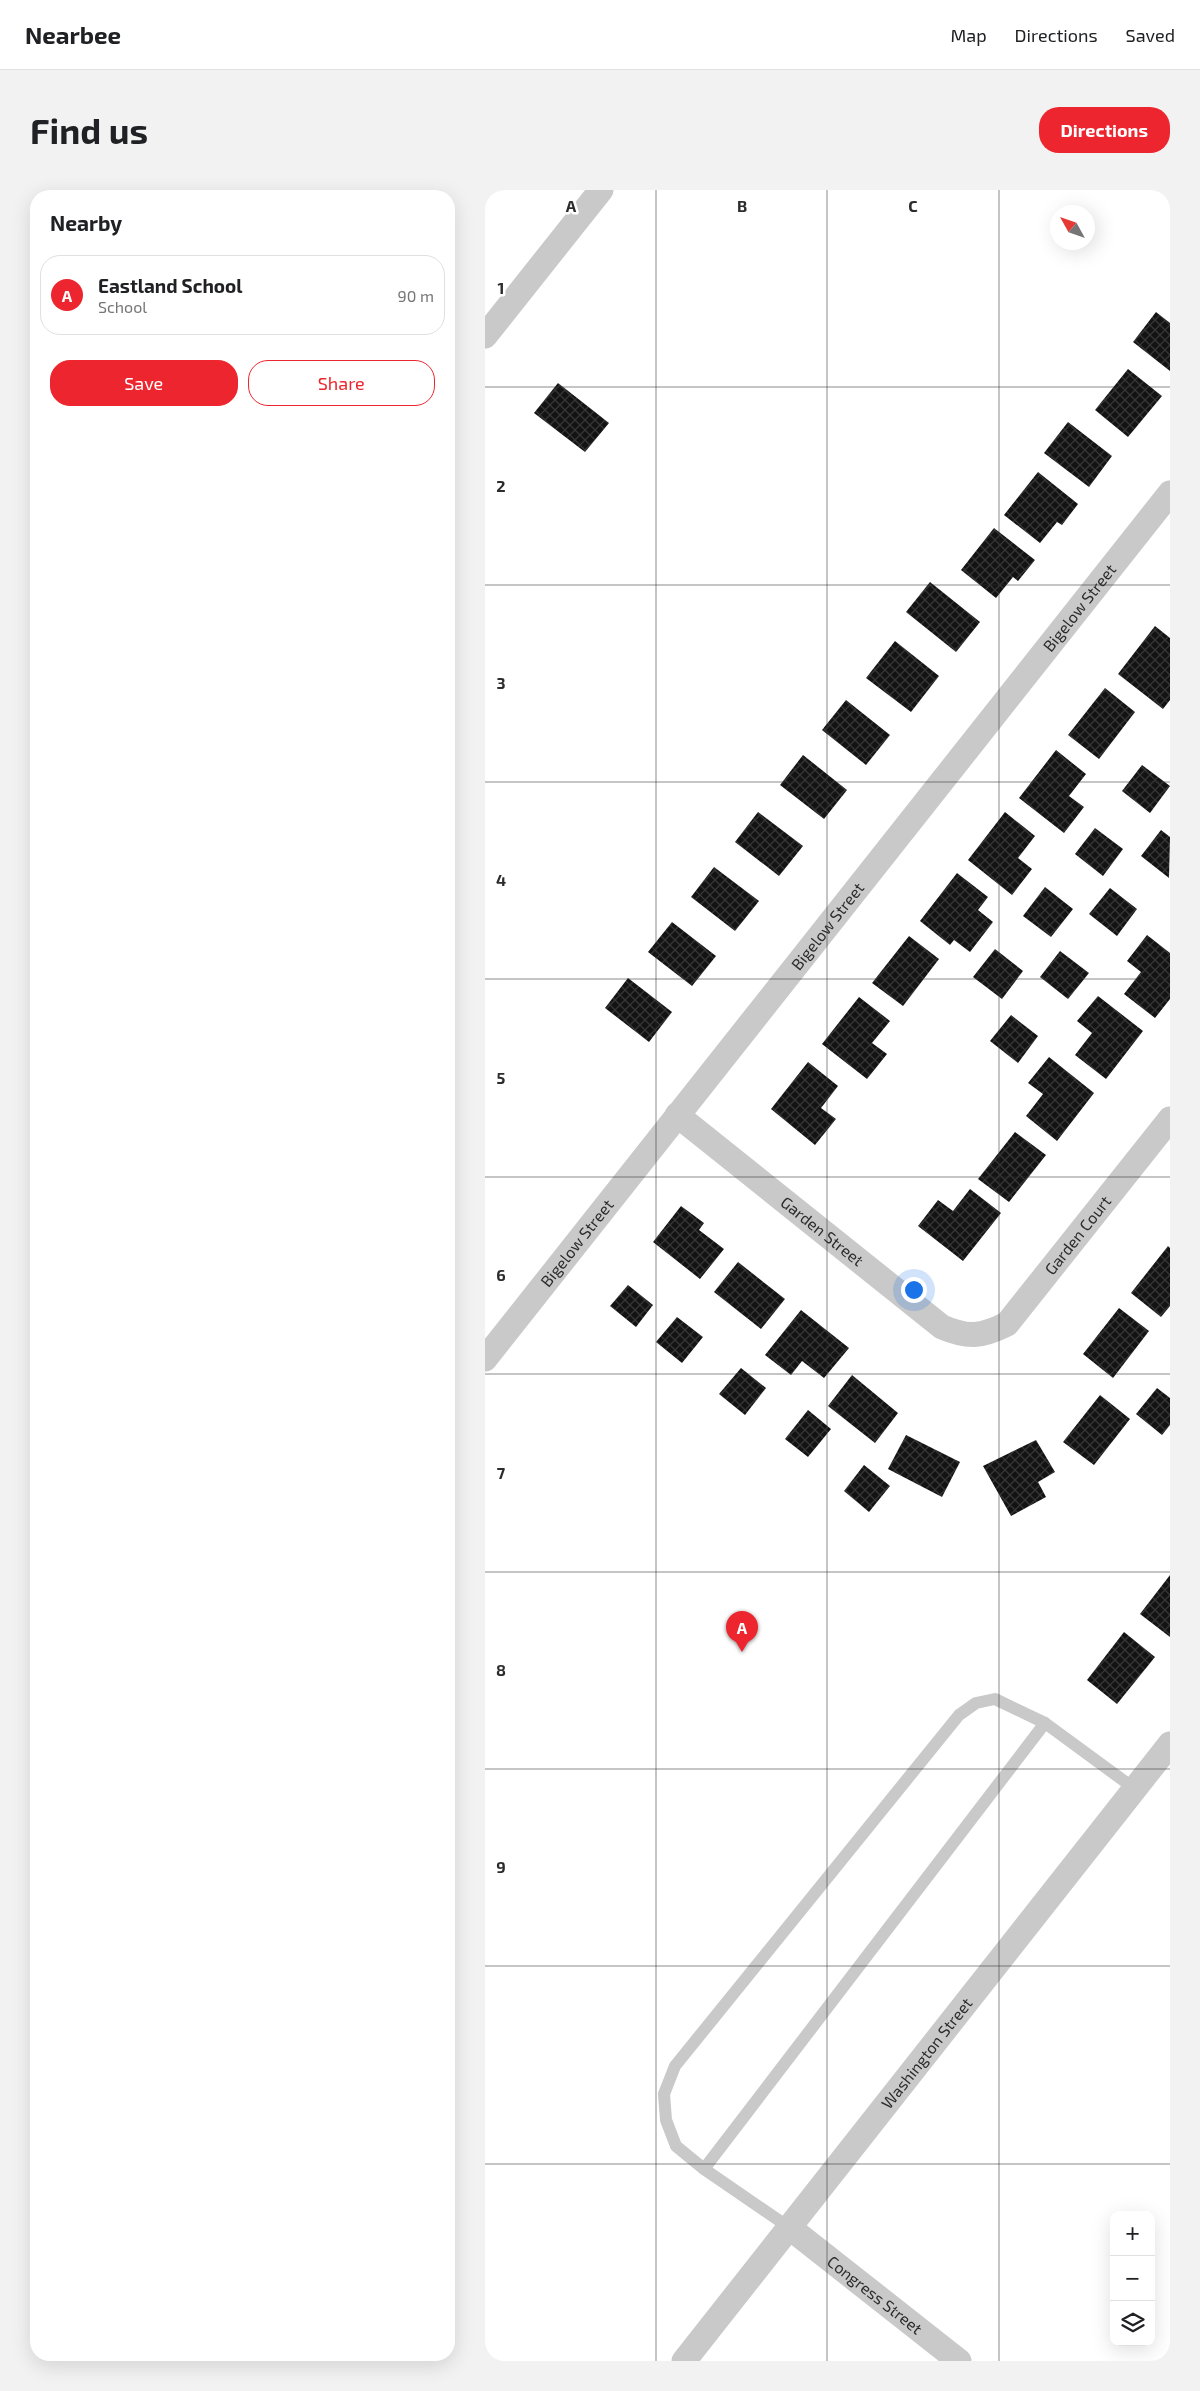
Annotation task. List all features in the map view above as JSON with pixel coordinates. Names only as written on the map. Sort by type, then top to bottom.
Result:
[{"type":"street","points":[[485,336],[601,190]]},
{"type":"street","name":"Bigelow Street","points":[[485,1359],[1170,493]]},
{"type":"street","name":"Garden Street","points":[[677,1115],[942,1327],[961,1335],[975,1336]]},
{"type":"street","name":"Garden Court","points":[[975,1336],[993,1331],[1007,1324],[1170,1119]]},
{"type":"street","name":"Washington Street","points":[[684,2361],[1170,1744]]},
{"type":"street","name":"Congress Street","points":[[790,2228],[959,2361]]},
{"type":"lane","points":[[790,2228],[705,2169],[676,2146],[666,2120],[664,2094],[675,2066],[959,1715],[976,1703],[995,1699],[1045,1723],[1135,1789]]},
{"type":"lane","points":[[705,2169],[1045,1723]]},
{"type":"building","points":[[1156,312],[1170,323],[1170,371],[1133,342]]},
{"type":"building","points":[[1128,369],[1162,396],[1128,437],[1095,410]]},
{"type":"building","points":[[558,383],[609,423],[585,452],[534,413]]},
{"type":"building","points":[[1068,422],[1112,456],[1089,487],[1044,453]]},
{"type":"building","points":[[1038,472],[1078,504],[1062,525],[1057,522],[1040,543],[1004,515]]},
{"type":"building","points":[[994,528],[1035,560],[1018,581],[1013,577],[996,598],[961,570]]},
{"type":"building","points":[[930,582],[980,622],[956,652],[906,612]]},
{"type":"building","points":[[1155,626],[1170,638],[1170,700],[1163,709],[1118,674]]},
{"type":"building","points":[[895,641],[939,676],[911,712],[866,678]]},
{"type":"building","points":[[1105,688],[1135,712],[1099,759],[1068,735]]},
{"type":"building","points":[[846,700],[890,735],[866,765],[822,730]]},
{"type":"building","points":[[1056,750],[1086,774],[1069,796],[1084,807],[1064,833],[1019,798]]},
{"type":"building","points":[[803,755],[847,790],[824,819],[780,785]]},
{"type":"building","points":[[1142,765],[1170,786],[1150,813],[1122,791]]},
{"type":"building","points":[[758,812],[803,846],[779,876],[735,842]]},
{"type":"building","points":[[1005,812],[1035,836],[1018,858],[1032,869],[1012,895],[968,860]]},
{"type":"building","points":[[1095,828],[1123,849],[1103,876],[1075,854]]},
{"type":"building","points":[[1161,830],[1170,837],[1169,878],[1141,856]]},
{"type":"building","points":[[714,867],[759,901],[735,931],[691,897]]},
{"type":"building","points":[[957,873],[988,897],[978,910],[993,922],[970,952],[954,940],[950,945],[920,921]]},
{"type":"building","points":[[1045,887],[1073,909],[1051,937],[1023,916]]},
{"type":"building","points":[[1110,888],[1137,909],[1117,936],[1089,914]]},
{"type":"building","points":[[672,922],[716,956],[692,986],[648,952]]},
{"type":"building","points":[[1147,935],[1170,953],[1170,999],[1155,1018],[1124,994],[1141,972],[1127,961]]},
{"type":"building","points":[[909,936],[939,959],[903,1006],[872,983]]},
{"type":"building","points":[[995,949],[1023,971],[1002,999],[973,977]]},
{"type":"building","points":[[1060,951],[1089,973],[1068,999],[1040,977]]},
{"type":"building","points":[[628,978],[672,1012],[649,1042],[605,1008]]},
{"type":"building","points":[[1098,996],[1143,1031],[1106,1079],[1075,1055],[1092,1033],[1077,1021]]},
{"type":"building","points":[[859,997],[890,1021],[872,1043],[887,1054],[867,1079],[822,1044]]},
{"type":"building","points":[[1011,1015],[1038,1036],[1018,1063],[990,1041]]},
{"type":"building","points":[[1049,1057],[1094,1093],[1057,1141],[1026,1116],[1043,1094],[1028,1083]]},
{"type":"building","points":[[808,1062],[838,1086],[821,1108],[836,1119],[815,1145],[771,1109]]},
{"type":"building","points":[[1015,1132],[1046,1155],[1009,1202],[978,1179]]},
{"type":"building","points":[[970,1189],[1001,1213],[963,1261],[918,1226],[938,1200],[953,1211]]},
{"type":"building","points":[[681,1206],[704,1223],[699,1230],[724,1249],[700,1279],[653,1242]]},
{"type":"building","points":[[1168,1246],[1170,1248],[1170,1306],[1161,1317],[1131,1293]]},
{"type":"building","points":[[738,1262],[785,1299],[761,1329],[714,1292]]},
{"type":"building","points":[[628,1285],[653,1305],[636,1327],[610,1306]]},
{"type":"building","points":[[1119,1308],[1149,1331],[1113,1378],[1083,1354]]},
{"type":"building","points":[[801,1310],[849,1348],[824,1378],[802,1361],[791,1375],[765,1355]]},
{"type":"building","points":[[677,1317],[703,1337],[682,1363],[656,1342]]},
{"type":"building","points":[[741,1368],[766,1388],[745,1415],[719,1394]]},
{"type":"building","points":[[852,1375],[898,1413],[875,1443],[828,1406]]},
{"type":"building","points":[[1157,1388],[1170,1398],[1170,1425],[1162,1435],[1136,1414]]},
{"type":"building","points":[[1100,1395],[1130,1419],[1094,1465],[1063,1442]]},
{"type":"building","points":[[808,1410],[831,1429],[808,1457],[785,1439]]},
{"type":"building","points":[[906,1435],[960,1462],[942,1497],[888,1469]]},
{"type":"building","points":[[1036,1440],[1055,1472],[1038,1482],[1046,1497],[1011,1516],[983,1466]]},
{"type":"building","points":[[864,1465],[890,1486],[869,1512],[844,1491]]},
{"type":"building","points":[[1170,1575],[1170,1637],[1140,1614]]},
{"type":"building","points":[[1124,1632],[1155,1657],[1117,1704],[1087,1680]]},
{"type":"place","name":"Eastland School","points":[[742,1652]]}]
